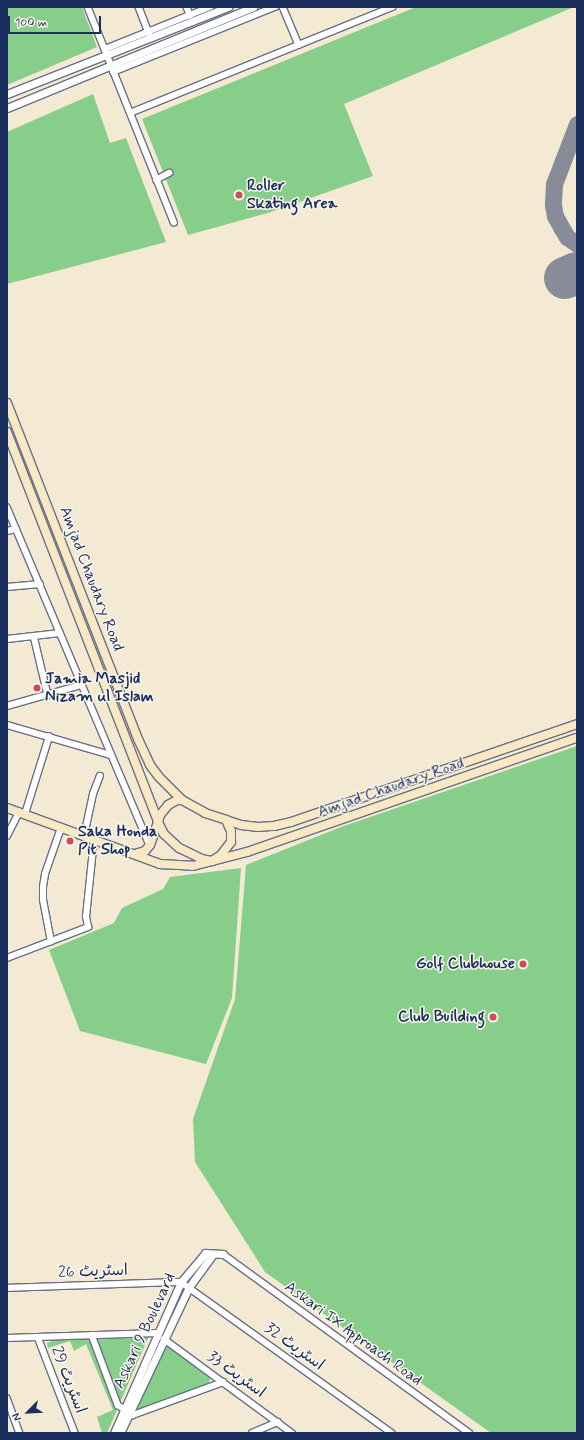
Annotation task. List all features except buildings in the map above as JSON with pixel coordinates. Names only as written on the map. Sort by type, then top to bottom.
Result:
[{"type":"main road","name":"Amjad Chaudary Road","points":[[7,403],[138,739],[150,765],[159,777],[182,800]]},
{"type":"main road","name":"Amjad Chaudary Road","points":[[7,432],[158,822]]},
{"type":"main road","name":"Amjad Chaudary Road","points":[[226,820],[241,825],[258,827],[274,826],[291,822],[577,724]]},
{"type":"main road","name":"Amjad Chaudary Road","points":[[7,808],[160,864],[193,866],[247,852],[577,738]]},
{"type":"main road","points":[[135,854],[145,851],[150,845],[160,815],[168,805],[177,800],[182,800],[205,813],[226,820],[231,831],[231,842],[227,850],[212,861],[197,858],[179,848],[164,834],[158,822]]},
{"type":"street","points":[[88,7],[174,222]]},
{"type":"street","points":[[139,7],[149,33]]},
{"type":"street","points":[[187,7],[190,15]]},
{"type":"street","points":[[7,94],[210,7]]},
{"type":"street","points":[[107,52],[228,7]]},
{"type":"street","points":[[112,69],[253,7]]},
{"type":"street","points":[[7,108],[275,7]]},
{"type":"street","points":[[283,7],[299,45]]},
{"type":"street","points":[[130,113],[392,7]]},
{"type":"street","points":[[156,180],[169,173]]},
{"type":"street","points":[[7,507],[150,845]]},
{"type":"street","points":[[7,531],[16,529]]},
{"type":"street","points":[[7,587],[40,584]]},
{"type":"street","points":[[7,639],[60,633]]},
{"type":"street","points":[[34,636],[48,695]]},
{"type":"street","points":[[7,706],[82,685]]},
{"type":"street","points":[[7,725],[111,754]]},
{"type":"street","points":[[7,836],[22,813],[49,737]]},
{"type":"street","points":[[84,836],[93,794],[100,776]]},
{"type":"street","points":[[51,942],[43,900],[43,887],[45,874],[61,828]]},
{"type":"street","points":[[7,958],[88,927],[86,917],[94,840]]},
{"type":"street","name":"Askari 9 Boulevard","points":[[127,1411],[157,1333],[181,1282],[205,1253],[223,1254]]},
{"type":"street","name":"Askari 9 Boulevard","points":[[114,1433],[164,1339],[189,1287],[213,1254]]},
{"type":"street","name":"Askari IX Approach Road","points":[[223,1254],[469,1433]]},
{"type":"street","name":"اسٹریٹ 32","points":[[181,1282],[392,1433]]},
{"type":"street","name":"اسٹریٹ 26","points":[[7,1288],[181,1282]]},
{"type":"street","points":[[7,1338],[157,1333]]},
{"type":"street","points":[[92,1335],[118,1406],[133,1415],[223,1382]]},
{"type":"street","name":"اسٹریٹ 29","points":[[38,1337],[75,1433]]},
{"type":"street","name":"اسٹریٹ 33","points":[[164,1339],[292,1433]]},
{"type":"street","points":[[7,1398],[20,1433]]},
{"type":"street","points":[[120,1433],[127,1411]]},
{"type":"street","points":[[252,1433],[278,1422]]},
{"type":"green space","points":[[7,7],[82,7],[97,47],[7,85]]},
{"type":"green space","points":[[416,7],[574,7],[344,104],[373,176],[268,213],[188,235],[142,119]]},
{"type":"green space","points":[[93,94],[110,143],[126,138],[166,242],[7,284],[7,132]]},
{"type":"green space","points":[[577,746],[577,1433],[491,1433],[265,1272],[195,1162],[193,1119],[235,999],[246,865],[341,827]]},
{"type":"green space","points":[[241,868],[232,998],[206,1064],[80,1031],[49,950],[114,923],[122,908],[163,889],[170,877]]},
{"type":"green space","points":[[148,1338],[107,1433],[102,1433],[97,1417],[113,1410],[86,1344],[74,1351],[70,1341],[48,1348],[47,1343],[55,1340]]},
{"type":"green space","points":[[169,1346],[211,1378],[208,1384],[140,1412],[137,1405],[163,1349]]},
{"type":"taxiway","points":[[577,124],[554,184],[553,205],[555,216],[567,237],[577,244]]},
{"type":"runway","points":[[565,278],[577,273]]},
{"type":"place","name":"Roller Skating Area","points":[[239,195]]},
{"type":"place","name":"Jamia Masjid Nizam ul Islam","points":[[37,688]]},
{"type":"place","name":"Saka Honda Pit Shop","points":[[70,841]]},
{"type":"place","name":"Golf Clubhouse","points":[[523,964]]},
{"type":"place","name":"Club Building","points":[[493,1017]]}]
